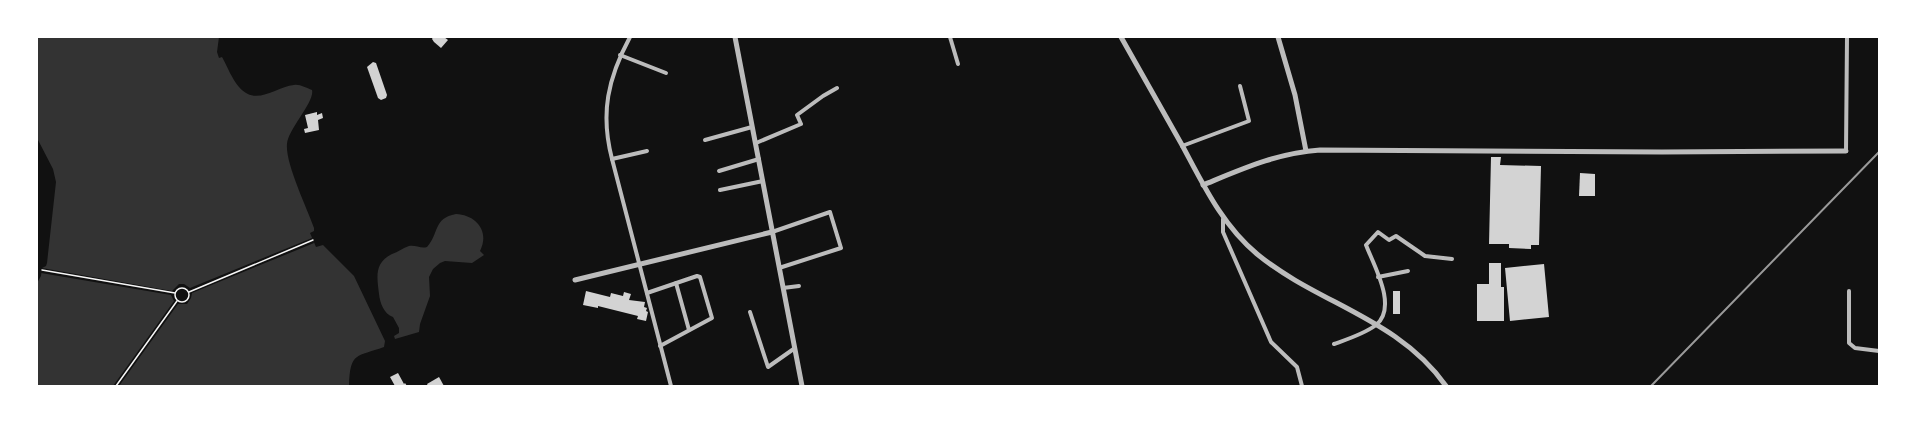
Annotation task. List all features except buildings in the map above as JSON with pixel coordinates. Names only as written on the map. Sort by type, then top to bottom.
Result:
[{"type":"street","points":[[630,37],[620,55],[612,76],[605,118],[606,134],[671,386]]},
{"type":"street","points":[[735,37],[802,386]]},
{"type":"street","points":[[950,37],[958,64]]},
{"type":"street","points":[[1121,37],[1203,185],[1224,219],[1251,248],[1279,270],[1377,324],[1415,351],[1434,369],[1446,386]]},
{"type":"street","points":[[1278,37],[1295,95],[1306,151]]},
{"type":"street","points":[[1203,185],[1264,160],[1286,153],[1306,151],[1846,151],[1847,37]]},
{"type":"street","points":[[620,55],[666,73]]},
{"type":"street","points":[[1182,146],[1249,121],[1240,86]]},
{"type":"street","points":[[756,143],[801,124],[797,115],[822,96],[837,88]]},
{"type":"street","points":[[705,140],[752,127]]},
{"type":"street","points":[[612,158],[647,151]]},
{"type":"street","points":[[719,171],[759,160]]},
{"type":"street","points":[[720,190],[763,181]]},
{"type":"street","points":[[576,280],[639,266],[772,232],[830,212],[841,248],[779,268]]},
{"type":"street","points":[[1224,219],[1223,232],[1269,338],[1277,349],[1297,367],[1302,386]]},
{"type":"street","points":[[1334,344],[1366,331],[1377,324],[1384,316],[1385,293],[1366,245],[1378,232],[1389,240],[1396,236],[1425,256],[1452,258]]},
{"type":"street","points":[[1378,276],[1408,271]]},
{"type":"street","points":[[647,293],[697,276],[700,277],[712,318],[660,346]]},
{"type":"street","points":[[676,283],[689,330]]},
{"type":"street","points":[[783,288],[799,286]]},
{"type":"street","points":[[1849,291],[1849,343],[1859,349],[1879,351]]},
{"type":"street","points":[[750,312],[768,367],[795,348]]},
{"type":"path","points":[[189,292],[313,240]]},
{"type":"path","points":[[42,270],[174,293]]},
{"type":"path","points":[[174,293],[176,289],[181,287],[186,288],[189,292],[189,297],[186,301],[177,301]]},
{"type":"path","points":[[174,293],[177,301]]},
{"type":"path","points":[[116,386],[177,301]]},
{"type":"shaded area","points":[[37,37],[219,37],[217,52],[219,58],[222,57],[234,80],[245,93],[259,96],[287,86],[296,85],[312,90],[310,101],[288,138],[287,152],[289,162],[314,228],[314,231],[310,233],[316,247],[323,245],[354,276],[385,341],[384,347],[361,355],[353,361],[349,386],[37,386],[37,283],[41,276],[42,268],[46,266],[47,263],[56,182],[53,169],[37,138]]},
{"type":"shaded area","points":[[456,214],[470,217],[479,225],[483,237],[483,244],[480,251],[484,255],[472,263],[445,261],[433,269],[429,277],[430,296],[420,324],[419,332],[395,339],[394,336],[399,333],[399,328],[393,317],[385,311],[381,304],[377,276],[379,266],[392,254],[409,246],[423,248],[427,247],[431,242],[437,227],[443,219]]},
{"type":"pier","points":[[312,238],[314,243],[192,293],[187,304],[178,304],[119,386],[113,386],[174,301],[171,295],[41,273],[42,268],[172,291],[179,284],[184,284],[190,288]]},
{"type":"railway","points":[[1651,386],[1879,152]]}]
